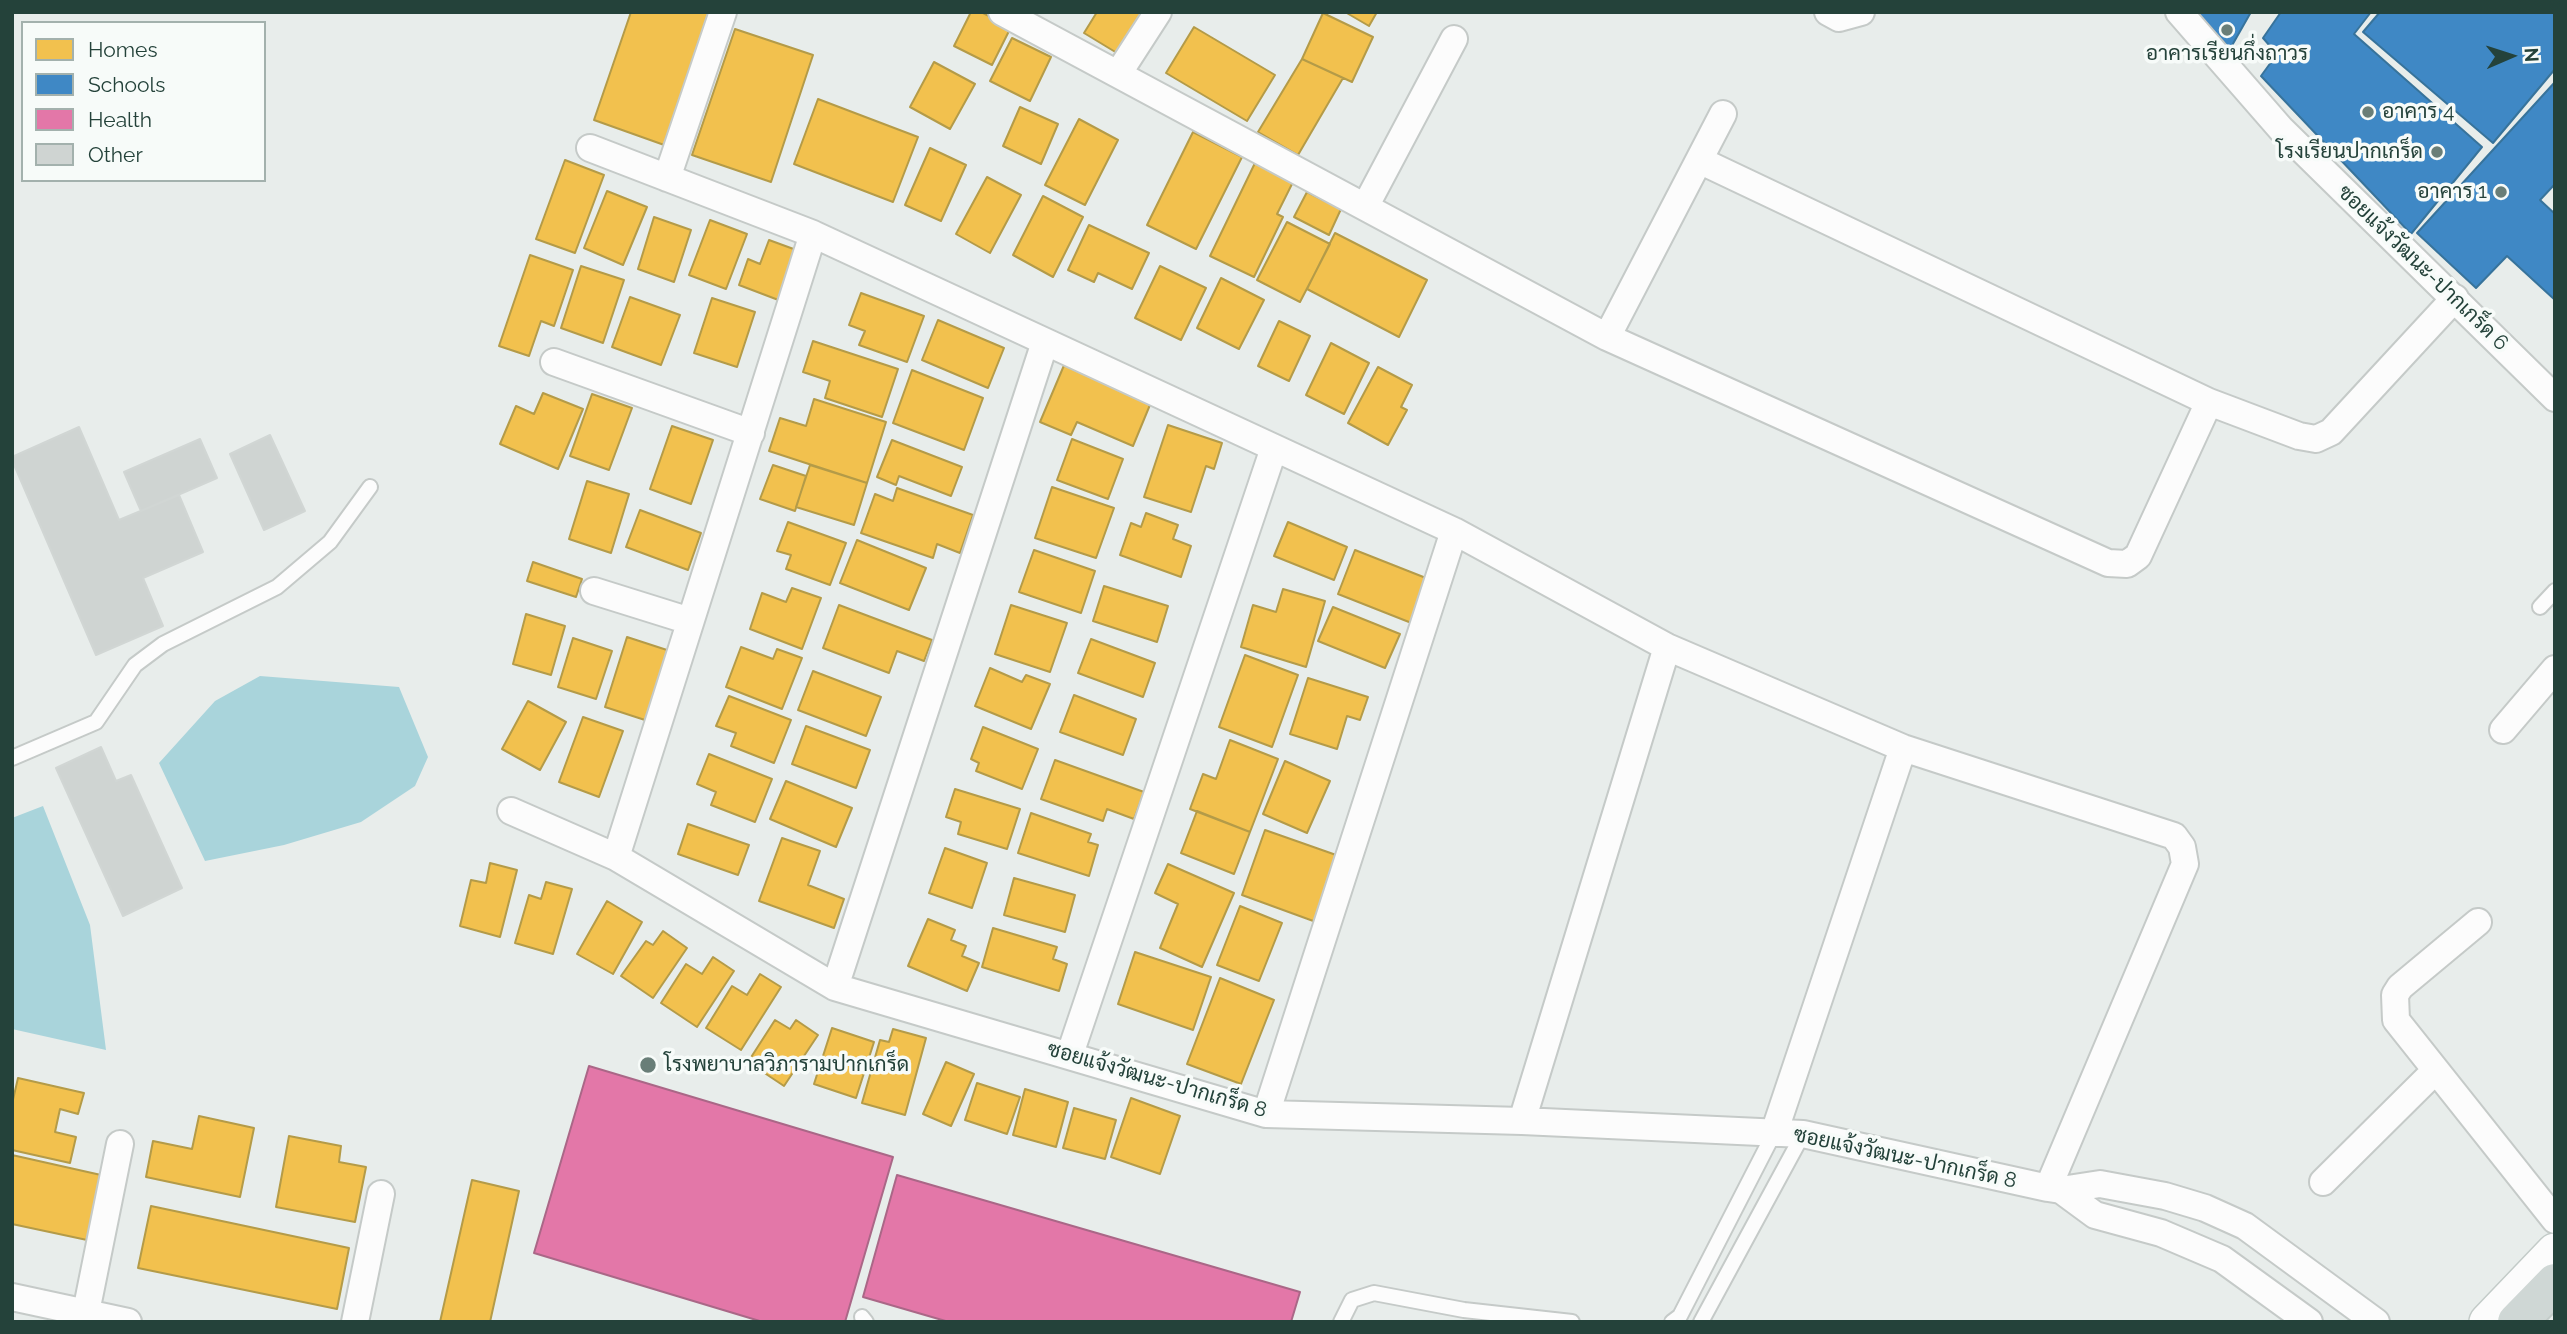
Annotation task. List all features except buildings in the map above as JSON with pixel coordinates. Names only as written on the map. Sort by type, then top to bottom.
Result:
[{"type":"main road","points":[[2488,1322],[2555,1252]]},
{"type":"main road","points":[[2517,1322],[2555,1283]]},
{"type":"street","points":[[667,178],[723,12]]},
{"type":"street","points":[[1002,12],[1607,337],[2108,563],[2127,565],[2138,556],[2209,402]]},
{"type":"street","points":[[1118,75],[1158,12]]},
{"type":"street","points":[[1828,12],[1839,18],[1861,12]]},
{"type":"street","name":"ซอยแจ้งวัฒนะ-ปากเกร็ด 6","points":[[2179,12],[2281,129],[2555,398]]},
{"type":"street","points":[[1365,207],[1454,38]]},
{"type":"street","points":[[1607,337],[1701,162],[1723,114]]},
{"type":"street","points":[[590,148],[813,234],[1454,531],[1667,647],[1903,748],[2174,836],[2182,847],[2185,864],[2054,1189]]},
{"type":"street","points":[[1701,162],[2209,402],[2300,436],[2316,439],[2331,432],[2455,298]]},
{"type":"street","points":[[616,857],[813,234]]},
{"type":"street","points":[[835,987],[1045,342]]},
{"type":"street","points":[[554,362],[751,433]]},
{"type":"street","points":[[1070,1054],[1273,448]]},
{"type":"street","points":[[1266,1114],[1454,531]]},
{"type":"street","points":[[594,591],[690,621]]},
{"type":"street","points":[[1522,1121],[1667,647]]},
{"type":"street","points":[[2503,730],[2555,669]]},
{"type":"street","points":[[1774,1133],[1903,748]]},
{"type":"street","name":"ซอยแจ้งวัฒนะ-ปากเกร็ด 8","points":[[511,811],[616,857],[835,987],[1070,1054],[1266,1114],[1522,1121],[1803,1134],[2054,1189],[2101,1184],[2165,1196],[2206,1209],[2245,1226],[2376,1322]]},
{"type":"street","points":[[2478,922],[2400,987],[2395,995],[2396,1020],[2555,1220]]},
{"type":"street","points":[[2323,1182],[2435,1071]]},
{"type":"street","points":[[85,1317],[120,1143]]},
{"type":"street","name":"ซอยแจ้งวัฒนะ-ปากเกร็ด 8","points":[[2054,1189],[2095,1215],[2161,1233],[2222,1259],[2309,1322]]},
{"type":"street","points":[[355,1322],[381,1194]]},
{"type":"street","points":[[12,1297],[85,1317],[128,1322]]},
{"type":"lane","points":[[12,758],[96,722],[135,665],[163,644],[276,587],[330,542],[370,487]]},
{"type":"lane","points":[[2540,607],[2555,592]]},
{"type":"lane","points":[[1672,1322],[1680,1316],[1774,1133]]},
{"type":"lane","points":[[1701,1322],[1803,1134]]},
{"type":"lane","points":[[1342,1322],[1352,1300],[1374,1293],[1464,1310],[1572,1322]]},
{"type":"lane","points":[[1451,1322],[1464,1310]]},
{"type":"water","points":[[260,676],[399,687],[428,757],[415,786],[361,822],[284,845],[205,861],[159,763],[215,701]]},
{"type":"water","points":[[43,806],[90,925],[106,1050],[12,1029],[12,818]]},
{"type":"place","name":"อาคารเรียนกึ่งถาวร","points":[[2227,30]]},
{"type":"place","name":"อาคาร 4","points":[[2368,112]]},
{"type":"place","name":"โรงเรียนปากเกร็ด","points":[[2437,152]]},
{"type":"place","name":"อาคาร 1","points":[[2501,192]]},
{"type":"place","name":"โรงพยาบาลวิภารามปากเกร็ด","points":[[648,1065]]}]
